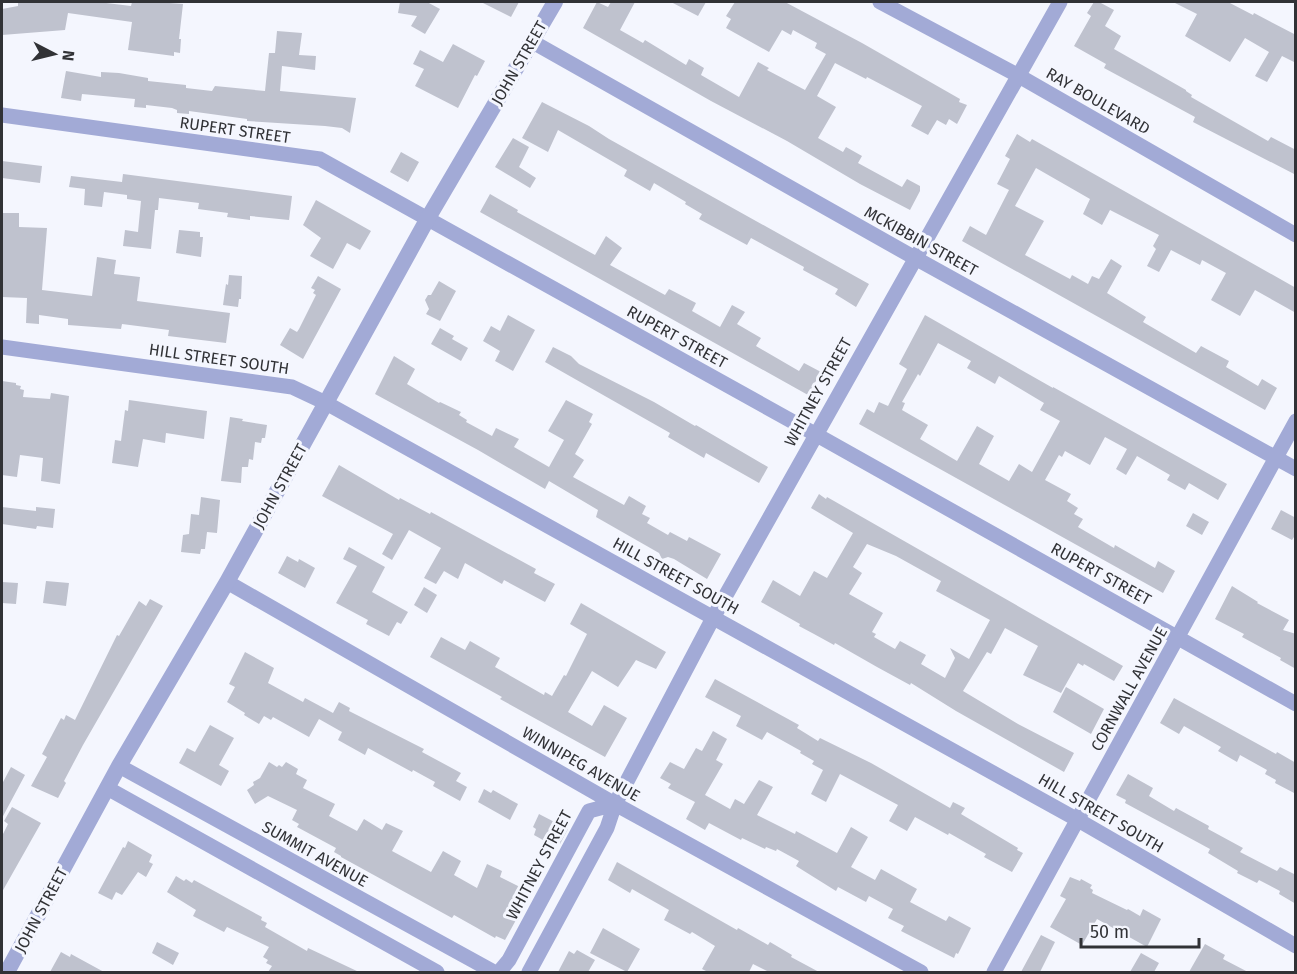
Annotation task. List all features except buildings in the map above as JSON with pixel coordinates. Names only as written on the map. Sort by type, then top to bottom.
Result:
[{"type":"street","name":"JOHN STREET","points":[[8,972],[119,766],[227,582],[428,219],[555,2]]},
{"type":"street","name":"RAY BOULEVARD","points":[[880,2],[1019,76],[1296,235]]},
{"type":"street","name":"WHITNEY STREET","points":[[529,972],[607,828],[615,804],[713,618],[1060,2]]},
{"type":"street","name":"MCKIBBIN STREET","points":[[531,41],[915,258],[1296,469]]},
{"type":"street","name":"RUPERT STREET","points":[[2,116],[320,159],[1296,704]]},
{"type":"street","name":"HILL STREET SOUTH","points":[[2,347],[292,387],[326,403],[1078,820],[1296,946]]},
{"type":"street","name":"CORNWALL AVENUE","points":[[994,972],[1296,421]]},
{"type":"street","name":"WINNIPEG AVENUE","points":[[227,582],[615,804],[921,972]]},
{"type":"street","name":"SUMMIT AVENUE","points":[[119,766],[496,972],[509,960]]},
{"type":"street","points":[[107,788],[437,972]]},
{"type":"street","name":"WHITNEY STREET","points":[[509,960],[589,811],[615,804]]}]
